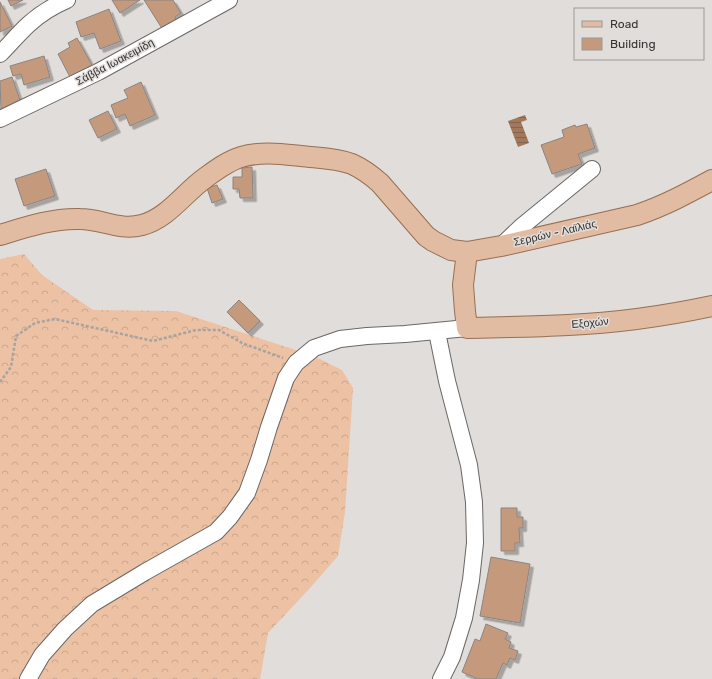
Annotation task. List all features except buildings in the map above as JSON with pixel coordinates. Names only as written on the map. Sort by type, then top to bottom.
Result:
[{"type":"main road","points":[[0,234],[39,224],[71,219],[87,219],[128,227],[144,224],[153,221],[167,212],[203,179],[226,164],[239,157],[247,155],[276,154],[335,160],[348,163],[372,176],[380,183],[426,236],[433,241],[451,250],[467,252],[462,285],[467,328]]},
{"type":"main road","name":"Σερρών - Λαϊλιάς","points":[[467,252],[502,246],[637,215],[679,198],[712,180]]},
{"type":"main road","name":"Εξοχών","points":[[467,328],[576,325],[671,314],[712,306]]},
{"type":"street","points":[[0,54],[36,18],[67,0]]},
{"type":"street","name":"Σάββα Ιωακειμίδη","points":[[0,119],[98,72],[229,0]]},
{"type":"street","points":[[502,246],[521,227],[592,169]]},
{"type":"street","points":[[28,679],[42,655],[65,629],[92,604],[216,532],[230,517],[247,493],[286,378],[296,363],[314,348],[340,339],[437,332],[467,328]]},
{"type":"street","points":[[437,332],[447,381],[469,465],[474,502],[475,543],[471,580],[464,618],[452,657],[441,679]]},
{"type":"path","points":[[0,382],[10,367],[16,336],[35,323],[55,319],[153,341],[196,330],[219,330],[242,343],[296,363]]},
{"type":"green space","points":[[24,254],[42,275],[93,310],[176,311],[314,356],[342,370],[353,388],[345,512],[338,556],[268,633],[260,679],[0,679],[0,259]]},
{"type":"shaded area","points":[[525,115],[527,120],[521,122],[529,143],[518,147],[508,121]]}]
